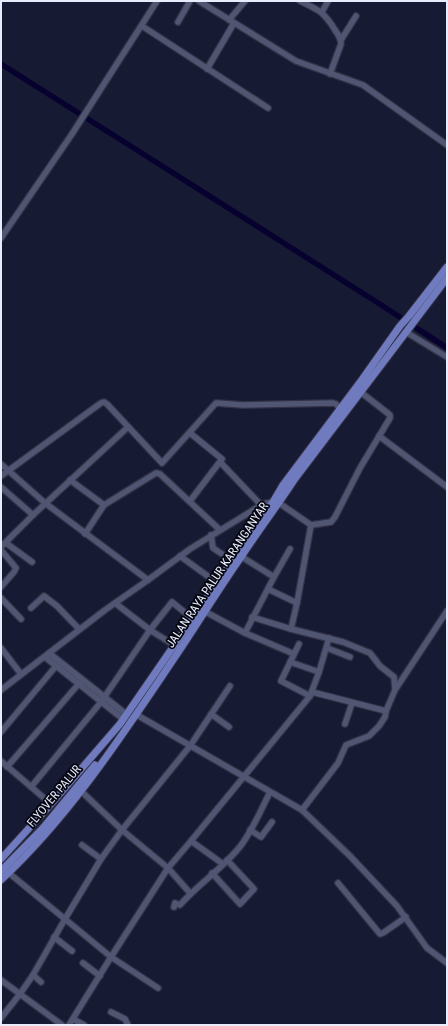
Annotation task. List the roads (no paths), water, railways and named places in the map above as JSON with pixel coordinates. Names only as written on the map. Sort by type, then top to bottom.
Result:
[{"type":"main road","name":"JALAN RAYA PALUR KARANGANYAR","points":[[358,390],[400,326],[412,318],[444,282],[447,267]]},
{"type":"main road","name":"JALAN RAYA PALUR KARANGANYAR","points":[[1,859],[117,728],[177,647],[234,562],[342,411],[407,330],[412,318]]},
{"type":"main road","name":"JALAN RAYA PALUR KARANGANYAR","points":[[1,880],[53,825],[81,791],[123,735],[177,647]]},
{"type":"main road","name":"FLYOVER PALUR","points":[[1,870],[43,828],[84,775],[117,728]]},
{"type":"main road","name":"FLYOVER PALUR","points":[[1,864],[115,741],[123,735]]},
{"type":"street","points":[[1,238],[158,1]]},
{"type":"street","points":[[178,22],[190,1]]},
{"type":"street","points":[[199,1],[296,61],[363,85],[447,145]]},
{"type":"street","points":[[207,69],[245,1]]},
{"type":"street","points":[[300,1],[322,12],[328,18],[341,40]]},
{"type":"street","points":[[322,12],[328,1]]},
{"type":"street","points":[[330,74],[341,44],[341,40],[356,16]]},
{"type":"street","points":[[142,26],[268,108]]},
{"type":"street","points":[[407,330],[447,357]]},
{"type":"street","points":[[1,690],[79,629],[180,556],[211,535],[261,505],[276,502],[311,525],[328,523],[332,520],[390,416],[358,390]]},
{"type":"street","points":[[1,476],[104,402],[162,463],[216,403],[243,405],[333,403],[336,404],[342,411]]},
{"type":"street","points":[[1,587],[16,568],[1,549],[45,503],[128,427]]},
{"type":"street","points":[[190,433],[222,459],[221,463],[261,505]]},
{"type":"street","points":[[378,436],[447,487]]},
{"type":"street","points":[[190,501],[221,463]]},
{"type":"street","points":[[1,464],[45,503],[148,580]]},
{"type":"street","points":[[85,534],[104,505],[156,473],[160,474],[220,530]]},
{"type":"street","points":[[70,480],[104,505]]},
{"type":"street","points":[[1,487],[33,515]]},
{"type":"street","points":[[291,629],[311,525]]},
{"type":"street","points":[[211,535],[213,548],[234,562]]},
{"type":"street","points":[[6,543],[32,562]]},
{"type":"street","points":[[245,633],[252,617],[290,549]]},
{"type":"street","points":[[239,555],[274,576]]},
{"type":"street","points":[[180,556],[220,584]]},
{"type":"street","points":[[268,589],[297,603]]},
{"type":"street","points":[[31,608],[44,596],[79,629]]},
{"type":"street","points":[[1,598],[21,619]]},
{"type":"street","points":[[31,787],[103,700],[150,630],[172,602],[195,621]]},
{"type":"street","points":[[115,603],[150,630],[177,647]]},
{"type":"street","points":[[202,611],[245,633],[294,654]]},
{"type":"street","points":[[302,810],[338,764],[346,745],[371,734],[385,718],[386,711],[395,690],[447,611]]},
{"type":"street","points":[[252,617],[291,629],[343,642],[372,654],[380,666],[394,678],[395,690]]},
{"type":"street","points":[[69,1025],[168,868],[311,694],[329,638]]},
{"type":"street","points":[[299,644],[281,681],[311,694],[386,711]]},
{"type":"street","points":[[1,648],[21,674]]},
{"type":"street","points":[[327,648],[350,657]]},
{"type":"street","points":[[47,655],[56,666],[80,682]]},
{"type":"street","points":[[47,655],[125,716]]},
{"type":"street","points":[[290,662],[319,672]]},
{"type":"street","points":[[1,732],[56,666]]},
{"type":"street","points":[[7,768],[80,682]]},
{"type":"street","points":[[1,1018],[33,975],[101,859],[122,830],[190,746],[230,686]]},
{"type":"street","points":[[345,724],[352,704]]},
{"type":"street","points":[[211,714],[229,727]]},
{"type":"street","points":[[136,715],[302,810],[358,864],[397,906],[427,948],[447,963]]},
{"type":"street","points":[[1,761],[7,768],[51,804]]},
{"type":"street","points":[[81,791],[122,830],[168,868],[190,893]]},
{"type":"street","points":[[174,907],[176,903],[180,904],[242,844],[270,792]]},
{"type":"street","points":[[250,830],[261,837],[272,822]]},
{"type":"street","points":[[191,841],[225,862],[254,889],[240,904],[212,873]]},
{"type":"street","points":[[82,845],[101,859]]},
{"type":"street","points":[[9,873],[111,957],[158,988]]},
{"type":"street","points":[[338,883],[380,934],[383,934],[406,917]]},
{"type":"street","points":[[54,937],[72,952]]},
{"type":"street","points":[[83,963],[100,976]]},
{"type":"street","points":[[33,975],[41,982]]},
{"type":"street","points":[[1,980],[62,1025]]},
{"type":"street","points":[[111,1012],[125,1019],[128,1025]]},
{"type":"street","points":[[73,1018],[84,1025]]},
{"type":"waterway","points":[[1,64],[447,348]]}]
